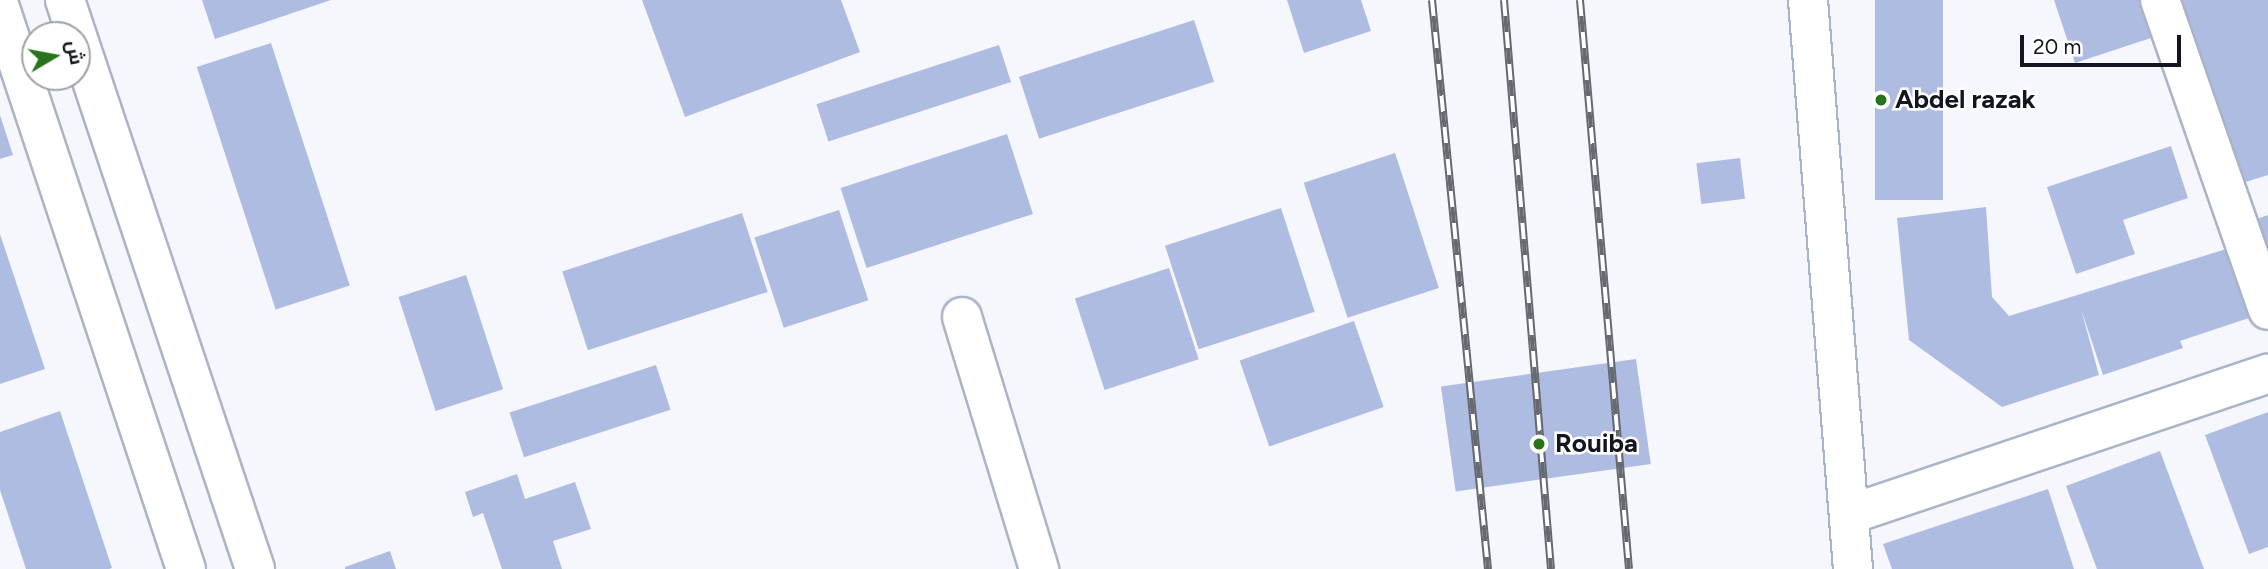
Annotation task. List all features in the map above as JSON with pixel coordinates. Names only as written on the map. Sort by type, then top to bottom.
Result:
[{"type":"street","points":[[65,0],[255,569]]},
{"type":"street","points":[[1808,0],[1851,514],[1853,569]]},
{"type":"street","points":[[2160,0],[2268,310]]},
{"type":"street","points":[[0,8],[186,569]]},
{"type":"street","points":[[962,317],[1039,569]]},
{"type":"street","points":[[1851,514],[2268,374]]},
{"type":"building","points":[[202,0],[331,0],[215,39]]},
{"type":"building","points":[[642,0],[841,0],[860,52],[685,117]]},
{"type":"building","points":[[1287,0],[1361,0],[1371,31],[1304,53]]},
{"type":"building","points":[[1875,0],[1943,0],[1943,200],[1875,200]]},
{"type":"building","points":[[2054,0],[2146,0],[2157,36],[2075,63]]},
{"type":"building","points":[[2178,0],[2268,0],[2268,175],[2239,184]]},
{"type":"building","points":[[1194,20],[1214,82],[1039,139],[1019,77]]},
{"type":"building","points":[[271,43],[350,286],[276,310],[197,67]]},
{"type":"building","points":[[999,45],[1011,82],[828,141],[816,104]]},
{"type":"building","points":[[0,115],[13,155],[0,159]]},
{"type":"building","points":[[1007,134],[1033,214],[867,268],[841,188]]},
{"type":"building","points":[[2171,146],[2188,198],[2123,220],[2135,254],[2076,274],[2047,187]]},
{"type":"building","points":[[1395,153],[1439,288],[1348,318],[1304,183]]},
{"type":"building","points":[[1740,158],[1745,199],[1701,204],[1696,163]]},
{"type":"building","points":[[1986,207],[1992,297],[2009,316],[2236,246],[2258,315],[2180,341],[2183,348],[2103,375],[2081,309],[2099,375],[2002,407],[1909,340],[1897,218]]},
{"type":"building","points":[[1281,208],[1315,312],[1199,349],[1165,246]]},
{"type":"building","points":[[839,210],[868,300],[784,328],[754,238]]},
{"type":"building","points":[[742,213],[768,292],[588,350],[562,271]]},
{"type":"building","points":[[2268,215],[2268,250],[2257,219]]},
{"type":"building","points":[[0,234],[45,369],[0,384]]},
{"type":"building","points":[[1169,268],[1199,359],[1105,390],[1075,299]]},
{"type":"building","points":[[466,275],[503,389],[436,411],[398,297]]},
{"type":"building","points":[[1354,321],[1384,407],[1269,446],[1240,360]]},
{"type":"building","points":[[1636,359],[1651,464],[1456,491],[1441,386]]},
{"type":"building","points":[[656,365],[671,410],[524,457],[510,413]]},
{"type":"building","points":[[60,411],[112,568],[109,569],[26,569],[0,490],[0,432]]},
{"type":"building","points":[[2268,412],[2268,547],[2249,554],[2205,435]]},
{"type":"building","points":[[2160,451],[2204,569],[2097,569],[2066,486]]},
{"type":"building","points":[[517,474],[525,499],[575,482],[591,529],[553,541],[562,569],[502,569],[483,513],[473,517],[465,492]]},
{"type":"building","points":[[2048,489],[2074,569],[1892,569],[1883,544]]},
{"type":"building","points":[[390,551],[396,569],[345,569],[345,567]]},
{"type":"railway","points":[[1432,0],[1488,569]]},
{"type":"railway","points":[[1504,0],[1551,569]]},
{"type":"railway","points":[[1580,0],[1629,569]]},
{"type":"place","name":"Abdel razak","points":[[1881,100]]},
{"type":"place","name":"Rouiba","points":[[1539,444]]}]
